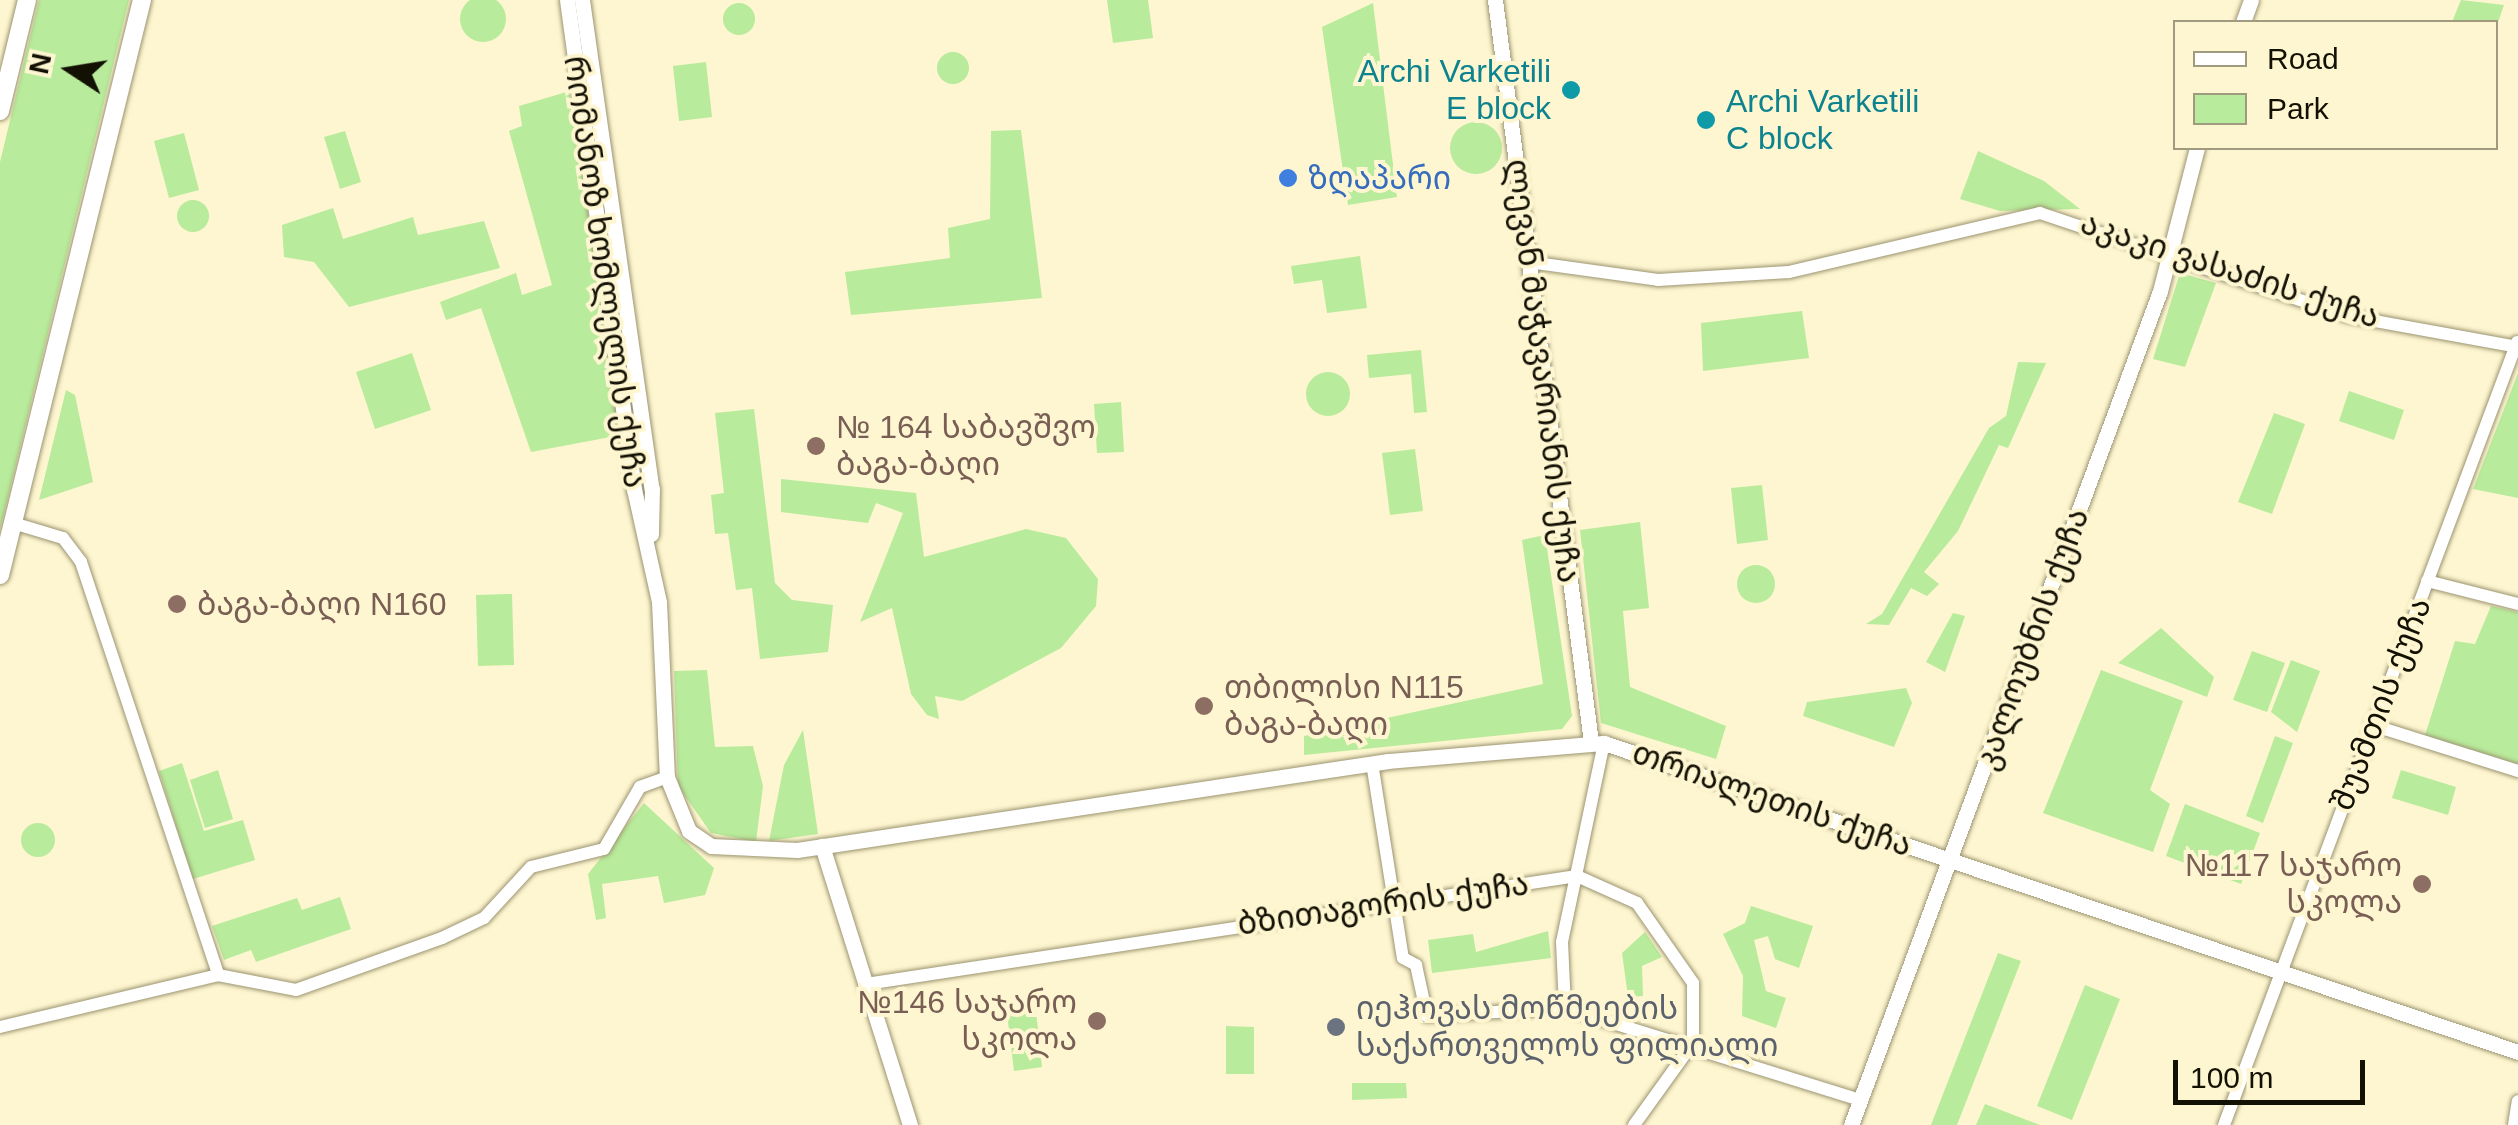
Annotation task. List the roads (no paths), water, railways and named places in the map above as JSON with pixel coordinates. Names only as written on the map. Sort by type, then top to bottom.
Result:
[{"type":"main road","points":[[0,111],[27,0]]},
{"type":"main road","points":[[0,575],[142,0]]},
{"type":"street","name":"რომანოზ ხომლელის ქუჩა","points":[[566,0],[634,489],[650,542]]},
{"type":"street","name":"რომანოზ ხომლელის ქუჩა","points":[[582,0],[652,489],[650,542],[667,777],[690,832],[711,846],[822,846]]},
{"type":"street","name":"ლევან მაჭავარიანის ქუჩა","points":[[1495,0],[1598,742],[1577,876],[1562,942],[1565,1008]]},
{"type":"street","name":"კალოუბნის ქუჩა","points":[[1850,1125],[1950,861],[2168,253],[2195,150]]},
{"type":"street","name":"აკაკი ვასაძის ქუჩა","points":[[1529,262],[1636,279],[1790,272],[2040,214],[2168,253],[2348,316],[2517,344]]},
{"type":"street","name":"შუამთის ქუჩა","points":[[2224,1125],[2517,344]]},
{"type":"street","points":[[13,523],[62,538],[82,562],[218,975]]},
{"type":"street","points":[[2427,582],[2518,604]]},
{"type":"street","points":[[2372,725],[2518,771]]},
{"type":"street","name":"თრიალეთის ქუჩა","points":[[822,846],[1372,763],[1598,742],[2280,976],[2518,1052]]},
{"type":"street","points":[[1372,763],[1403,958],[1416,965],[1427,1016],[1565,1008],[1693,1043],[1860,1100]]},
{"type":"street","points":[[0,1028],[218,975],[296,990],[442,938],[484,918],[531,868],[604,849],[640,787],[667,777]]},
{"type":"street","points":[[822,846],[910,1125]]},
{"type":"street","points":[[1577,876],[1638,904],[1676,950],[1698,1005],[1693,1043],[1634,1125]]},
{"type":"street","name":"ბზითაგორის ქუჩა","points":[[866,984],[1395,900],[1577,876]]},
{"type":"street","points":[[2514,1125],[2518,1101]]},
{"type":"place","name":"Archi Varketili E block","points":[[1571,90]]},
{"type":"place","name":"Archi Varketili C block","points":[[1706,120]]},
{"type":"place","name":"ზღაპარი","points":[[1288,178]]},
{"type":"place","name":"№ 164 საბავშვო ბაგა-ბაღი","points":[[816,446]]},
{"type":"place","name":"ბაგა-ბაღი N160","points":[[177,604]]},
{"type":"place","name":"თბილისი N115 ბაგა-ბაღი","points":[[1204,706]]},
{"type":"place","name":"№117 საჯარო სკოლა","points":[[2422,884]]},
{"type":"place","name":"№146 საჯარო სკოლა","points":[[1097,1021]]},
{"type":"place","name":"იეჰოვას მოწმეების საქართველოს ფილიალი","points":[[1336,1027]]}]
